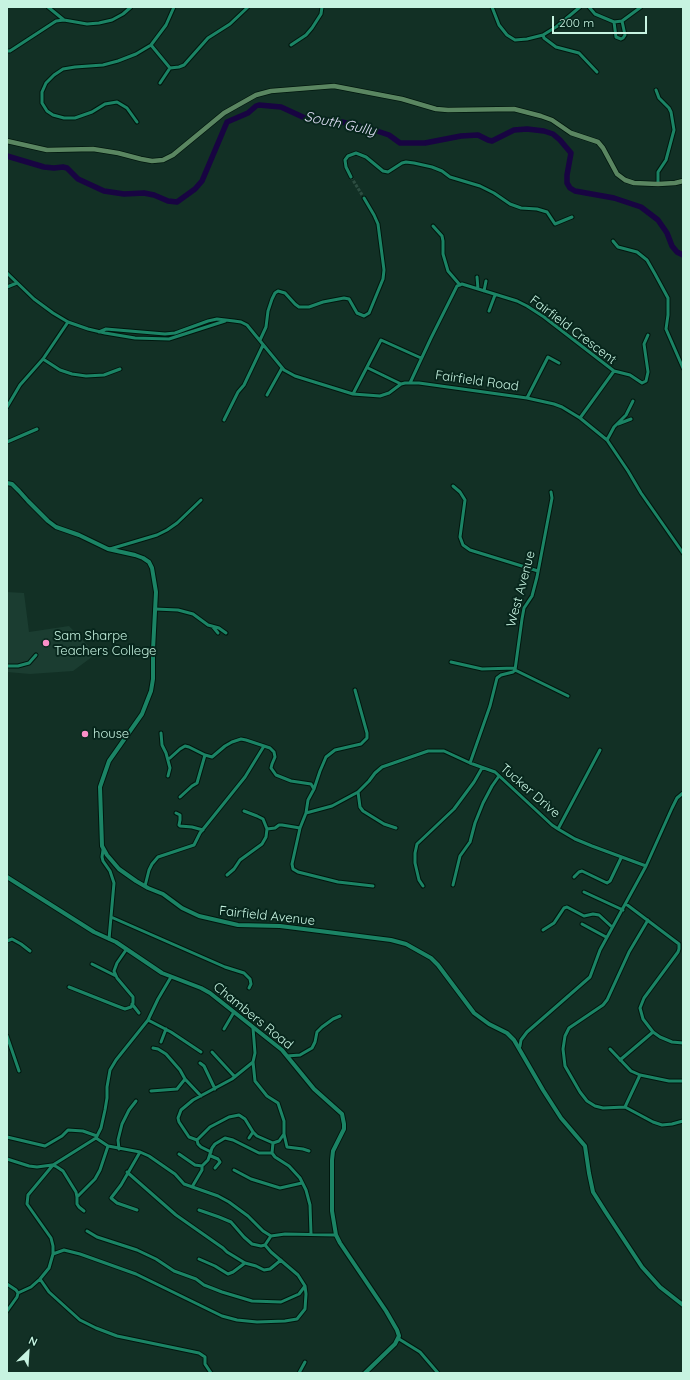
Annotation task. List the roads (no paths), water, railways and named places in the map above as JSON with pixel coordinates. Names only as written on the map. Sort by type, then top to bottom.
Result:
[{"type":"main road","points":[[7,141],[47,150],[93,149],[118,152],[141,160],[164,160],[173,155],[224,113],[256,95],[271,91],[334,86],[402,99],[436,109],[514,109],[541,116],[552,120],[571,133],[598,142],[618,174],[625,180],[634,184],[675,183],[683,181]]},
{"type":"street","points":[[48,7],[64,20]]},
{"type":"street","points":[[7,48],[9,51],[56,21],[64,20],[87,24],[99,24],[112,20],[123,14],[130,7]]},
{"type":"street","points":[[137,122],[127,108],[117,102],[105,104],[92,112],[74,118],[64,118],[53,115],[47,111],[42,103],[42,92],[46,83],[54,75],[63,70],[75,67],[104,65],[118,62],[151,45],[166,25],[174,7]]},
{"type":"street","points":[[170,68],[179,68],[184,65],[208,38],[230,24],[248,7]]},
{"type":"street","points":[[291,45],[306,35],[312,28],[321,14],[322,7]]},
{"type":"street","points":[[492,7],[499,25],[507,35],[515,40],[527,40],[543,35],[556,27],[580,7]]},
{"type":"street","points":[[589,7],[595,14],[614,22],[622,21],[641,7]]},
{"type":"street","points":[[614,22],[616,37],[621,39],[624,35],[622,21]]},
{"type":"street","points":[[543,35],[544,38],[556,47],[579,53],[597,72]]},
{"type":"street","points":[[151,45],[170,68]]},
{"type":"street","points":[[160,83],[170,68]]},
{"type":"street","points":[[656,90],[659,98],[671,112],[674,130],[666,160],[658,172],[658,184]]},
{"type":"street","points":[[351,177],[346,167],[345,160],[348,156],[356,153],[366,157],[383,171],[388,172],[402,163],[414,163],[432,167],[450,177],[480,186],[494,193],[510,204],[521,208],[537,209],[547,212],[555,224],[572,217]]},
{"type":"street","points":[[260,340],[266,327],[268,311],[272,299],[278,291],[285,293],[299,307],[309,307],[323,302],[344,298],[349,299],[360,316],[364,316],[369,313],[383,279],[384,270],[378,224],[364,198]]},
{"type":"street","points":[[410,383],[457,286],[460,285],[448,271],[443,254],[442,236],[433,226]]},
{"type":"street","points":[[613,240],[618,247],[637,252],[647,260],[668,298],[666,329],[683,368]]},
{"type":"street","name":"Fairfield Road","points":[[7,273],[45,308],[68,322],[99,332],[106,329],[166,334],[175,333],[218,319],[241,322],[247,325],[282,368],[295,376],[353,394],[380,396],[389,393],[401,384],[410,383],[527,398],[562,407],[580,418],[607,440],[641,493],[683,553]]},
{"type":"street","points":[[477,277],[478,289]]},
{"type":"street","points":[[484,291],[486,281]]},
{"type":"street","points":[[7,286],[17,283]]},
{"type":"street","name":"Fairfield Crescent","points":[[460,285],[462,284],[517,301],[532,310],[614,371],[580,418]]},
{"type":"street","points":[[489,310],[495,295]]},
{"type":"street","points":[[7,408],[20,385],[43,359],[68,322]]},
{"type":"street","points":[[614,371],[630,375],[642,383],[646,381],[648,372],[644,344],[648,335]]},
{"type":"street","points":[[353,394],[368,368],[381,340],[421,358]]},
{"type":"street","points":[[224,420],[238,392],[244,385],[263,345]]},
{"type":"street","points":[[527,398],[548,357],[558,363]]},
{"type":"street","points":[[43,359],[60,370],[86,376],[104,375],[120,369]]},
{"type":"street","points":[[267,395],[282,368]]},
{"type":"street","points":[[368,368],[401,384]]},
{"type":"street","points":[[607,440],[614,427],[626,415],[633,401]]},
{"type":"street","points":[[618,424],[631,419]]},
{"type":"street","points":[[7,442],[37,429]]},
{"type":"street","points":[[7,483],[12,484],[19,490],[56,528],[79,535],[108,550],[135,555],[149,562],[152,568],[156,592],[153,679],[151,691],[142,714],[109,761],[100,787],[102,840],[104,850],[102,857],[110,871],[114,883],[109,939]]},
{"type":"street","points":[[453,486],[460,492],[465,500],[460,538],[462,545],[470,550],[538,571]]},
{"type":"street","name":"West Avenue","points":[[515,669],[524,608],[532,596],[538,571],[552,498],[551,492]]},
{"type":"street","points":[[108,550],[157,535],[167,530],[177,523],[201,500]]},
{"type":"street","points":[[155,609],[184,611],[193,614],[213,627],[218,633]]},
{"type":"street","points":[[213,627],[219,628],[226,633]]},
{"type":"street","points":[[7,666],[18,666],[29,663],[36,655]]},
{"type":"street","points":[[451,662],[482,669],[515,669],[568,696]]},
{"type":"street","points":[[470,763],[489,711],[497,678],[501,675],[513,672],[515,669]]},
{"type":"street","points":[[355,690],[367,733],[367,738],[361,744],[335,750],[326,757],[314,789],[308,800],[306,813],[300,828],[292,864],[293,869],[296,871],[338,882],[374,886]]},
{"type":"street","points":[[161,733],[162,745],[170,768],[168,776]]},
{"type":"street","points":[[168,759],[184,746],[205,755],[212,756],[225,746],[241,739],[270,748],[274,752],[275,756],[271,768],[276,775],[291,781],[311,784],[314,789]]},
{"type":"street","points":[[145,886],[149,870],[158,857],[194,845],[203,830],[245,777],[264,746]]},
{"type":"street","name":"Tucker Drive","points":[[306,813],[332,806],[358,792],[382,767],[428,751],[438,750],[449,752],[470,763],[494,772],[558,829],[575,839],[621,858],[646,866]]},
{"type":"street","points":[[558,829],[600,750]]},
{"type":"street","points":[[180,797],[197,783],[205,755]]},
{"type":"street","points":[[423,886],[415,863],[414,853],[417,844],[454,809],[474,782],[482,768]]},
{"type":"street","points":[[454,885],[460,856],[470,842],[480,808],[499,776]]},
{"type":"street","points":[[358,792],[360,807],[363,811],[384,824],[396,828]]},
{"type":"street","points":[[519,1048],[521,1040],[527,1032],[590,977],[606,937],[626,904],[646,866],[677,798],[683,793]]},
{"type":"street","points":[[227,875],[234,869],[240,860],[262,844],[266,837],[267,829],[261,818],[244,811]]},
{"type":"street","points":[[176,813],[180,815],[180,826],[203,830]]},
{"type":"street","points":[[267,829],[275,828],[279,825],[300,828]]},
{"type":"street","name":"Fairfield Avenue","points":[[104,850],[119,869],[145,886],[163,894],[193,914],[222,923],[247,926],[288,927],[391,940],[406,944],[431,958],[443,971],[474,1013],[489,1024],[507,1033],[519,1048],[561,1118],[585,1146],[589,1173],[594,1192],[604,1211],[642,1267],[660,1287],[683,1305]]},
{"type":"street","points":[[574,877],[582,871],[607,883],[610,881],[621,858]]},
{"type":"street","name":"Chambers Road","points":[[7,877],[162,973],[210,993],[253,1028],[276,1044],[314,1089],[342,1114],[344,1119],[344,1129],[335,1148],[332,1160],[332,1211],[336,1235],[397,1330],[399,1339]]},
{"type":"street","points":[[584,892],[622,910]]},
{"type":"street","points":[[626,904],[677,942],[680,946],[678,952],[641,1004],[640,1008],[643,1019],[653,1032],[665,1040],[683,1043]]},
{"type":"street","points":[[543,930],[554,924],[564,908],[567,907],[584,916],[598,915],[612,927]]},
{"type":"street","points":[[111,917],[225,967],[244,973],[250,980],[251,984],[249,988]]},
{"type":"street","points":[[648,920],[632,946],[607,1000],[603,1005],[569,1028],[565,1036],[563,1049],[565,1066],[580,1092],[587,1101],[595,1106],[603,1108],[625,1107],[653,1122],[662,1125],[683,1122]]},
{"type":"street","points":[[582,924],[606,937]]},
{"type":"street","points":[[7,941],[12,939],[21,944],[30,952]]},
{"type":"street","points":[[69,987],[126,1009],[131,1007],[133,997],[116,976],[114,971],[126,950]]},
{"type":"street","points":[[92,964],[116,976]]},
{"type":"street","points":[[7,1311],[17,1297],[18,1293],[31,1287],[40,1280],[49,1268],[53,1254],[51,1238],[27,1201],[28,1195],[53,1165],[97,1137],[101,1128],[105,1110],[110,1070],[116,1060],[148,1020],[170,977]]},
{"type":"street","points":[[132,1004],[139,1013]]},
{"type":"street","points":[[224,1029],[234,1012]]},
{"type":"street","points":[[287,1056],[300,1055],[312,1048],[317,1032],[340,1016]]},
{"type":"street","points":[[148,1020],[166,1029],[201,1052]]},
{"type":"street","points":[[253,1028],[255,1053],[253,1062],[255,1081],[267,1096],[278,1104],[284,1121],[284,1134],[287,1147],[303,1148],[309,1151]]},
{"type":"street","points":[[161,1042],[166,1029]]},
{"type":"street","points":[[620,1060],[653,1032]]},
{"type":"street","points":[[7,1036],[19,1071]]},
{"type":"street","points":[[153,1048],[166,1054],[180,1070],[185,1079],[201,1096]]},
{"type":"street","points":[[610,1049],[631,1071],[640,1075],[669,1081],[683,1081]]},
{"type":"street","points":[[212,1052],[235,1077]]},
{"type":"street","points":[[197,1140],[193,1140],[187,1135],[178,1118],[181,1110],[201,1096],[235,1077],[253,1062]]},
{"type":"street","points":[[200,1063],[204,1066],[215,1089]]},
{"type":"street","points":[[625,1107],[640,1075]]},
{"type":"street","points":[[151,1091],[177,1090],[185,1079]]},
{"type":"street","points":[[119,1149],[118,1140],[122,1124],[128,1110],[136,1101]]},
{"type":"street","points":[[197,1140],[210,1127],[235,1115],[243,1116],[257,1136],[273,1143],[279,1141],[284,1134]]},
{"type":"street","points":[[7,1137],[45,1146],[62,1136],[68,1130],[83,1130],[97,1137],[108,1146],[140,1152],[149,1156],[175,1174],[184,1184],[218,1196],[229,1202],[271,1236],[285,1234],[336,1235]]},
{"type":"street","points":[[249,1138],[253,1132]]},
{"type":"street","points":[[192,1187],[202,1170],[202,1166],[206,1163],[216,1144],[224,1138],[233,1140],[259,1153],[272,1153]]},
{"type":"street","points":[[197,1140],[201,1147],[220,1162],[215,1168]]},
{"type":"street","points":[[273,1143],[272,1153],[275,1157],[289,1166],[300,1178],[306,1190],[310,1205],[311,1234]]},
{"type":"street","points":[[77,1197],[95,1179],[100,1170],[108,1146]]},
{"type":"street","points":[[137,1210],[117,1203],[111,1198],[121,1185],[127,1172],[140,1152]]},
{"type":"street","points":[[179,1154],[192,1164],[202,1166]]},
{"type":"street","points":[[7,1159],[29,1166],[37,1167],[53,1165],[63,1171],[76,1192],[77,1204],[84,1211]]},
{"type":"street","points":[[234,1170],[251,1179],[280,1188],[302,1183]]},
{"type":"street","points":[[127,1172],[176,1215],[244,1263],[264,1270],[270,1269],[281,1260]]},
{"type":"street","points":[[199,1210],[231,1222],[252,1244],[261,1246],[266,1245]]},
{"type":"street","points":[[88,1231],[97,1237],[137,1250],[174,1270],[222,1292],[252,1301],[281,1302],[299,1294],[305,1286]]},
{"type":"street","points":[[266,1245],[271,1236]]},
{"type":"street","points":[[53,1254],[64,1250],[80,1254],[136,1274],[222,1316],[237,1320],[257,1322],[297,1319],[305,1309],[305,1286],[298,1275],[271,1252],[266,1245]]},
{"type":"street","points":[[199,1259],[228,1274],[244,1263]]},
{"type":"street","points":[[40,1280],[49,1292],[80,1320],[117,1336],[199,1353],[205,1357],[205,1364],[211,1373]]},
{"type":"street","points":[[7,1284],[18,1293]]},
{"type":"street","points":[[365,1373],[399,1339],[420,1352],[438,1373]]},
{"type":"street","points":[[299,1373],[305,1362]]},
{"type":"waterway","name":"South Gully","points":[[7,156],[44,167],[67,168],[78,179],[104,191],[124,194],[144,193],[154,195],[168,201],[177,202],[195,189],[202,181],[227,122],[248,113],[259,105],[281,107],[305,118],[342,122],[377,131],[389,135],[400,143],[425,143],[461,136],[478,135],[492,141],[514,130],[527,129],[544,131],[553,134],[571,153],[567,175],[567,183],[570,188],[575,191],[614,198],[641,207],[658,220],[667,233],[672,246],[677,252],[683,255]]},
{"type":"tunnel","points":[[351,177],[364,198]]},
{"type":"place","name":"Sam Sharpe Teachers College","points":[[46,643]]},
{"type":"place","name":"house","points":[[85,734]]}]
